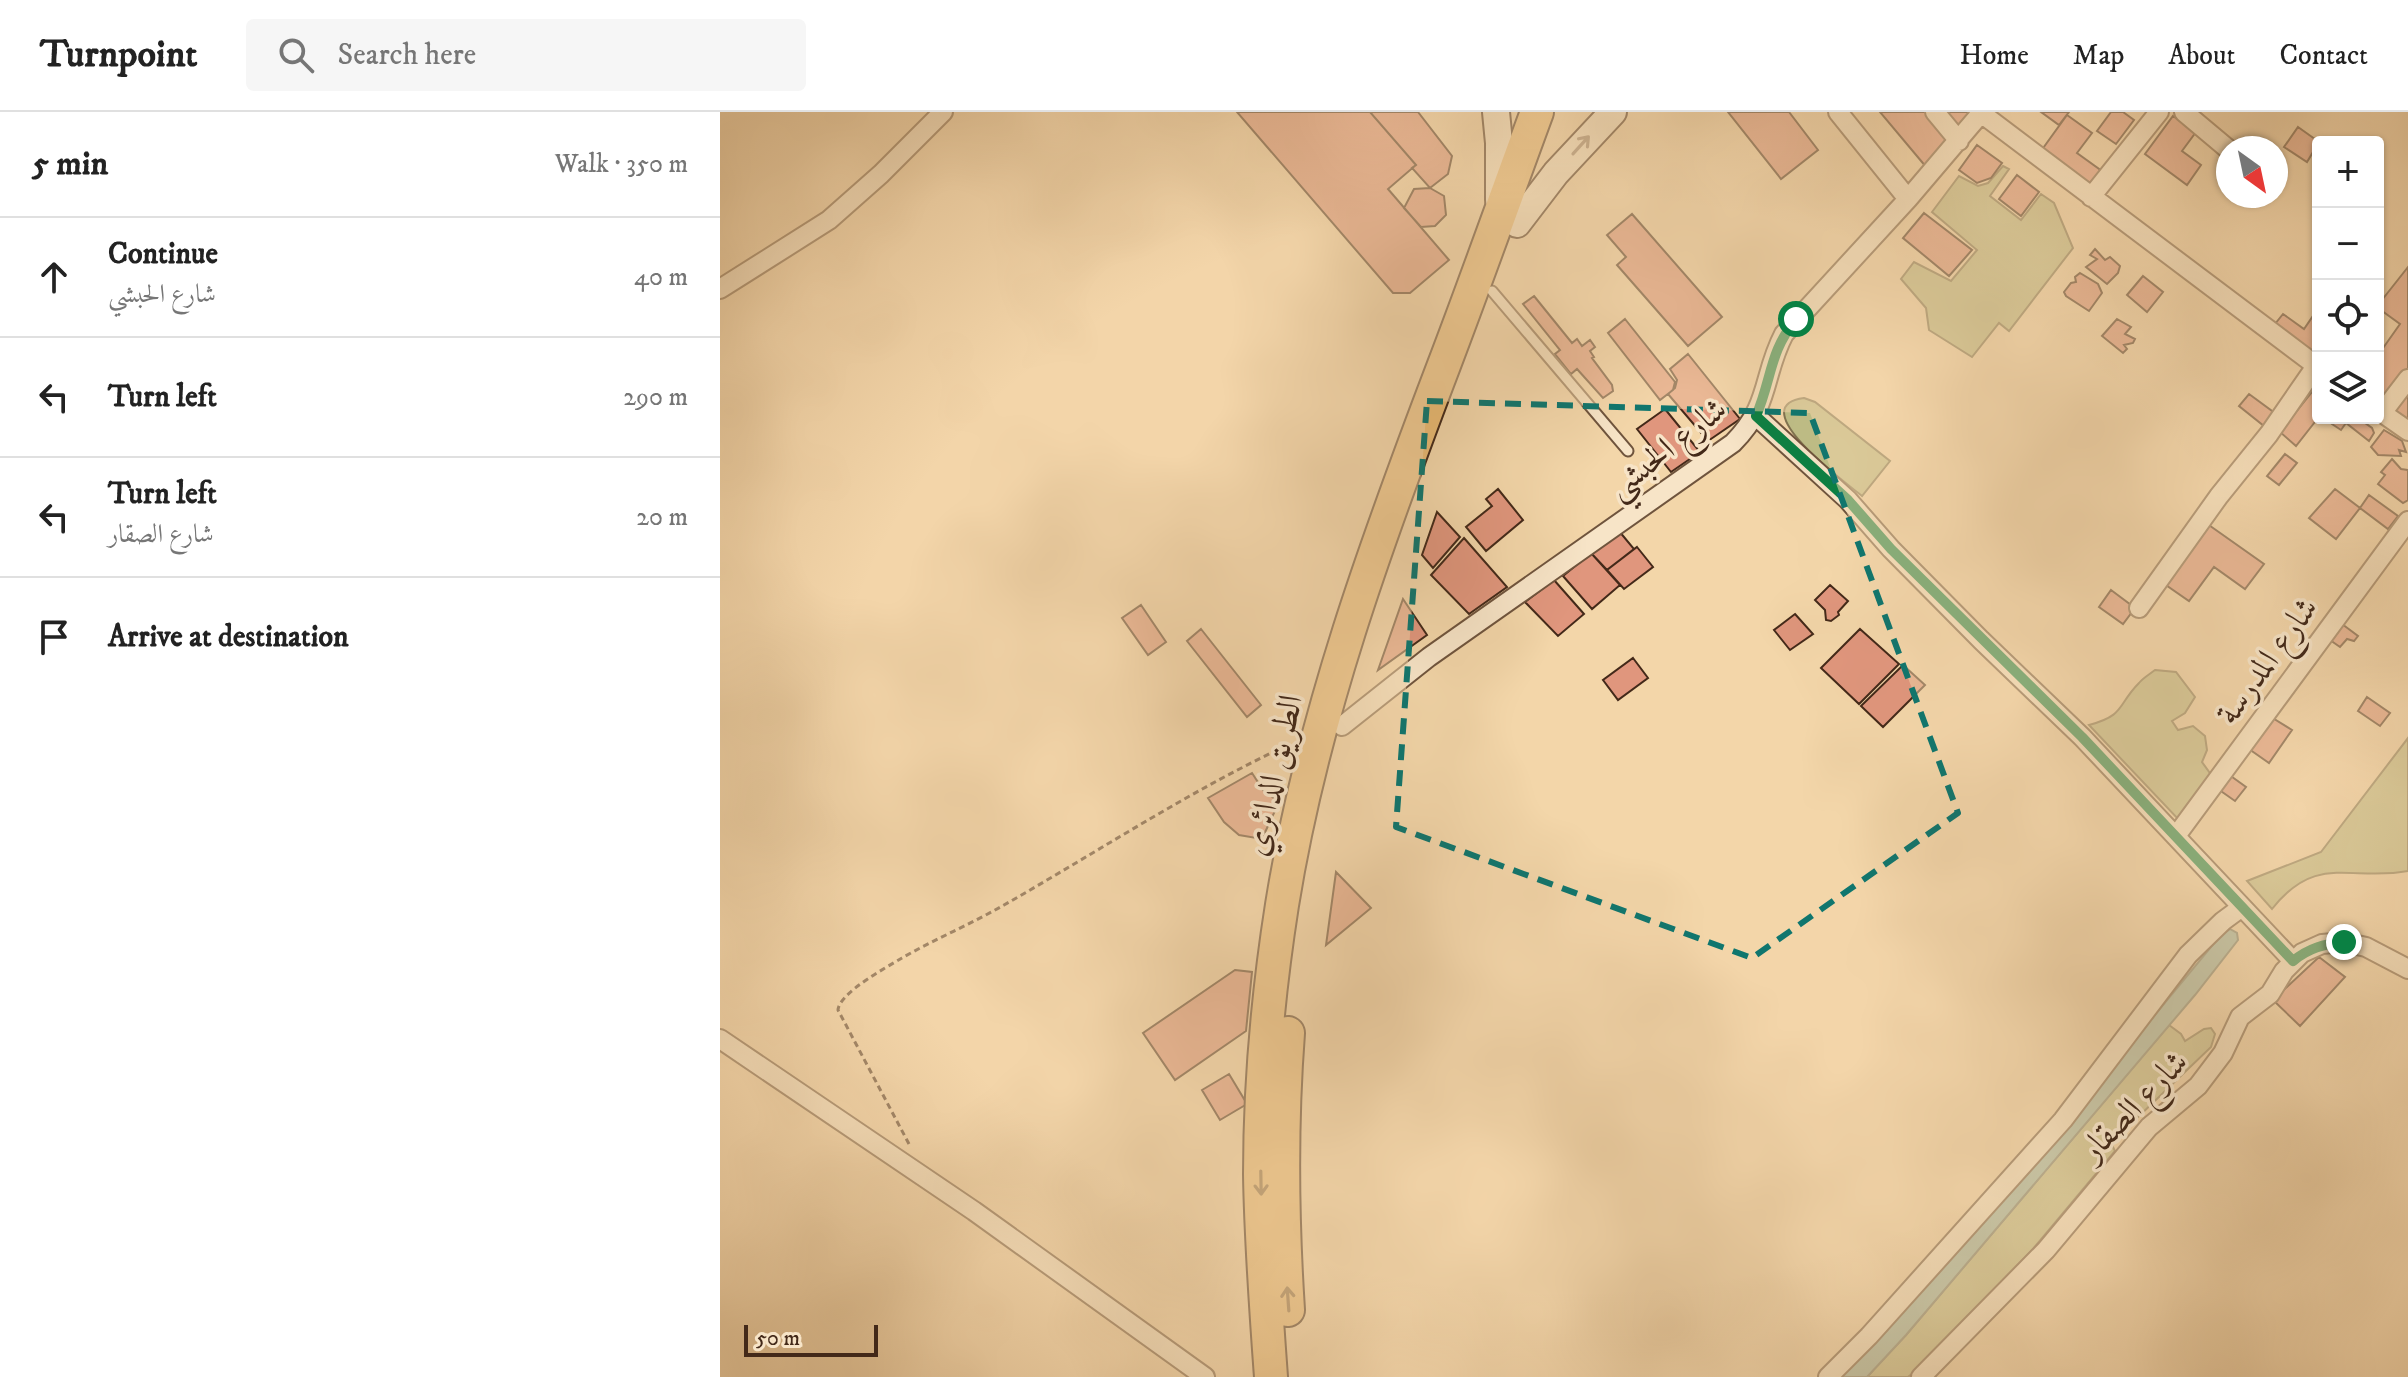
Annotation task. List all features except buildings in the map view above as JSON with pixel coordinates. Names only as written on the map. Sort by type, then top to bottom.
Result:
[{"type":"highway","points":[[1508,221],[1537,112]]},
{"type":"highway","points":[[1508,221],[1558,112]]},
{"type":"highway","name":"الطريق الدائري","points":[[1293,1377],[1284,1245],[1283,1140],[1288,1035],[1299,931],[1331,728],[1492,291],[1508,221]]},
{"type":"highway","name":"الطريق الدائري","points":[[1271,1377],[1262,1262],[1260,1172],[1270,994],[1282,905],[1381,534],[1508,221]]},
{"type":"main road","points":[[1496,112],[1501,180],[1508,221]]},
{"type":"main road","points":[[1508,221],[1613,112]]},
{"type":"street","points":[[720,289],[829,220],[943,112]]},
{"type":"street","points":[[1838,112],[1908,199]]},
{"type":"street","points":[[1935,112],[1959,141]]},
{"type":"street","points":[[2091,197],[2159,112]]},
{"type":"street","points":[[2184,112],[2216,139]]},
{"type":"street","points":[[1982,113],[2312,363]]},
{"type":"street","name":"شارع الحبشي","points":[[1331,728],[1733,443],[1756,416],[1776,350],[1784,334],[1982,113]]},
{"type":"street","points":[[2139,608],[2312,374]]},
{"type":"street","points":[[2384,406],[2408,379]]},
{"type":"street","points":[[2384,414],[2408,431]]},
{"type":"street","points":[[1756,416],[1848,500],[1891,549],[2082,737],[2293,961]]},
{"type":"street","name":"شارع المدرسة","points":[[2176,836],[2408,521]]},
{"type":"street","points":[[1828,1377],[1869,1336],[2063,1120],[2188,955],[2242,907]]},
{"type":"street","name":"شارع الصقار","points":[[1921,1377],[2046,1250],[2149,1127],[2198,1086],[2223,1053],[2240,1017],[2270,994],[2302,953],[2322,944],[2344,942],[2406,963]]},
{"type":"street","points":[[720,1039],[974,1211],[1205,1377]]},
{"type":"lane","points":[[1492,291],[1628,451]]},
{"type":"path","points":[[918,1175],[909,1141],[838,1010],[841,999],[914,951],[1001,907],[1235,770],[1331,728]]},
{"type":"highlighted area","points":[[1427,401],[1810,413],[1958,813],[1752,958],[1396,827]]},
{"type":"shaded area","points":[[2003,166],[2009,169],[1990,196],[2021,220],[2041,194],[2054,203],[2073,248],[2009,331],[1999,323],[1972,357],[1929,330],[1926,308],[1901,279],[1914,262],[1951,281],[1977,250],[1932,212],[1959,176],[1978,186],[1988,183]]},
{"type":"shaded area","points":[[1804,398],[1815,402],[1890,461],[1862,496],[1820,461],[1790,429],[1784,415],[1788,404]]},
{"type":"shaded area","points":[[2155,670],[2176,672],[2195,697],[2185,713],[2172,721],[2178,730],[2193,726],[2205,736],[2207,750],[2202,762],[2212,776],[2179,820],[2089,725],[2115,713],[2141,681]]},
{"type":"shaded area","points":[[2408,738],[2408,871],[2320,875],[2288,891],[2272,909],[2247,881],[2321,852]]},
{"type":"shaded area","points":[[2230,929],[2237,933],[2238,940],[2195,995],[1906,1335],[1867,1377],[1839,1377],[2026,1171],[2220,936]]},
{"type":"shaded area","points":[[2169,1025],[2185,1041],[2211,1028],[2215,1034],[2211,1047],[2111,1143],[2115,1151],[2033,1249],[1925,1363],[1908,1377],[1867,1377],[1906,1335]]},
{"type":"route","points":[[1796,319],[1776,350],[1756,416],[1848,500],[1891,549],[2082,737],[2293,961],[2322,944],[2344,942]]}]
